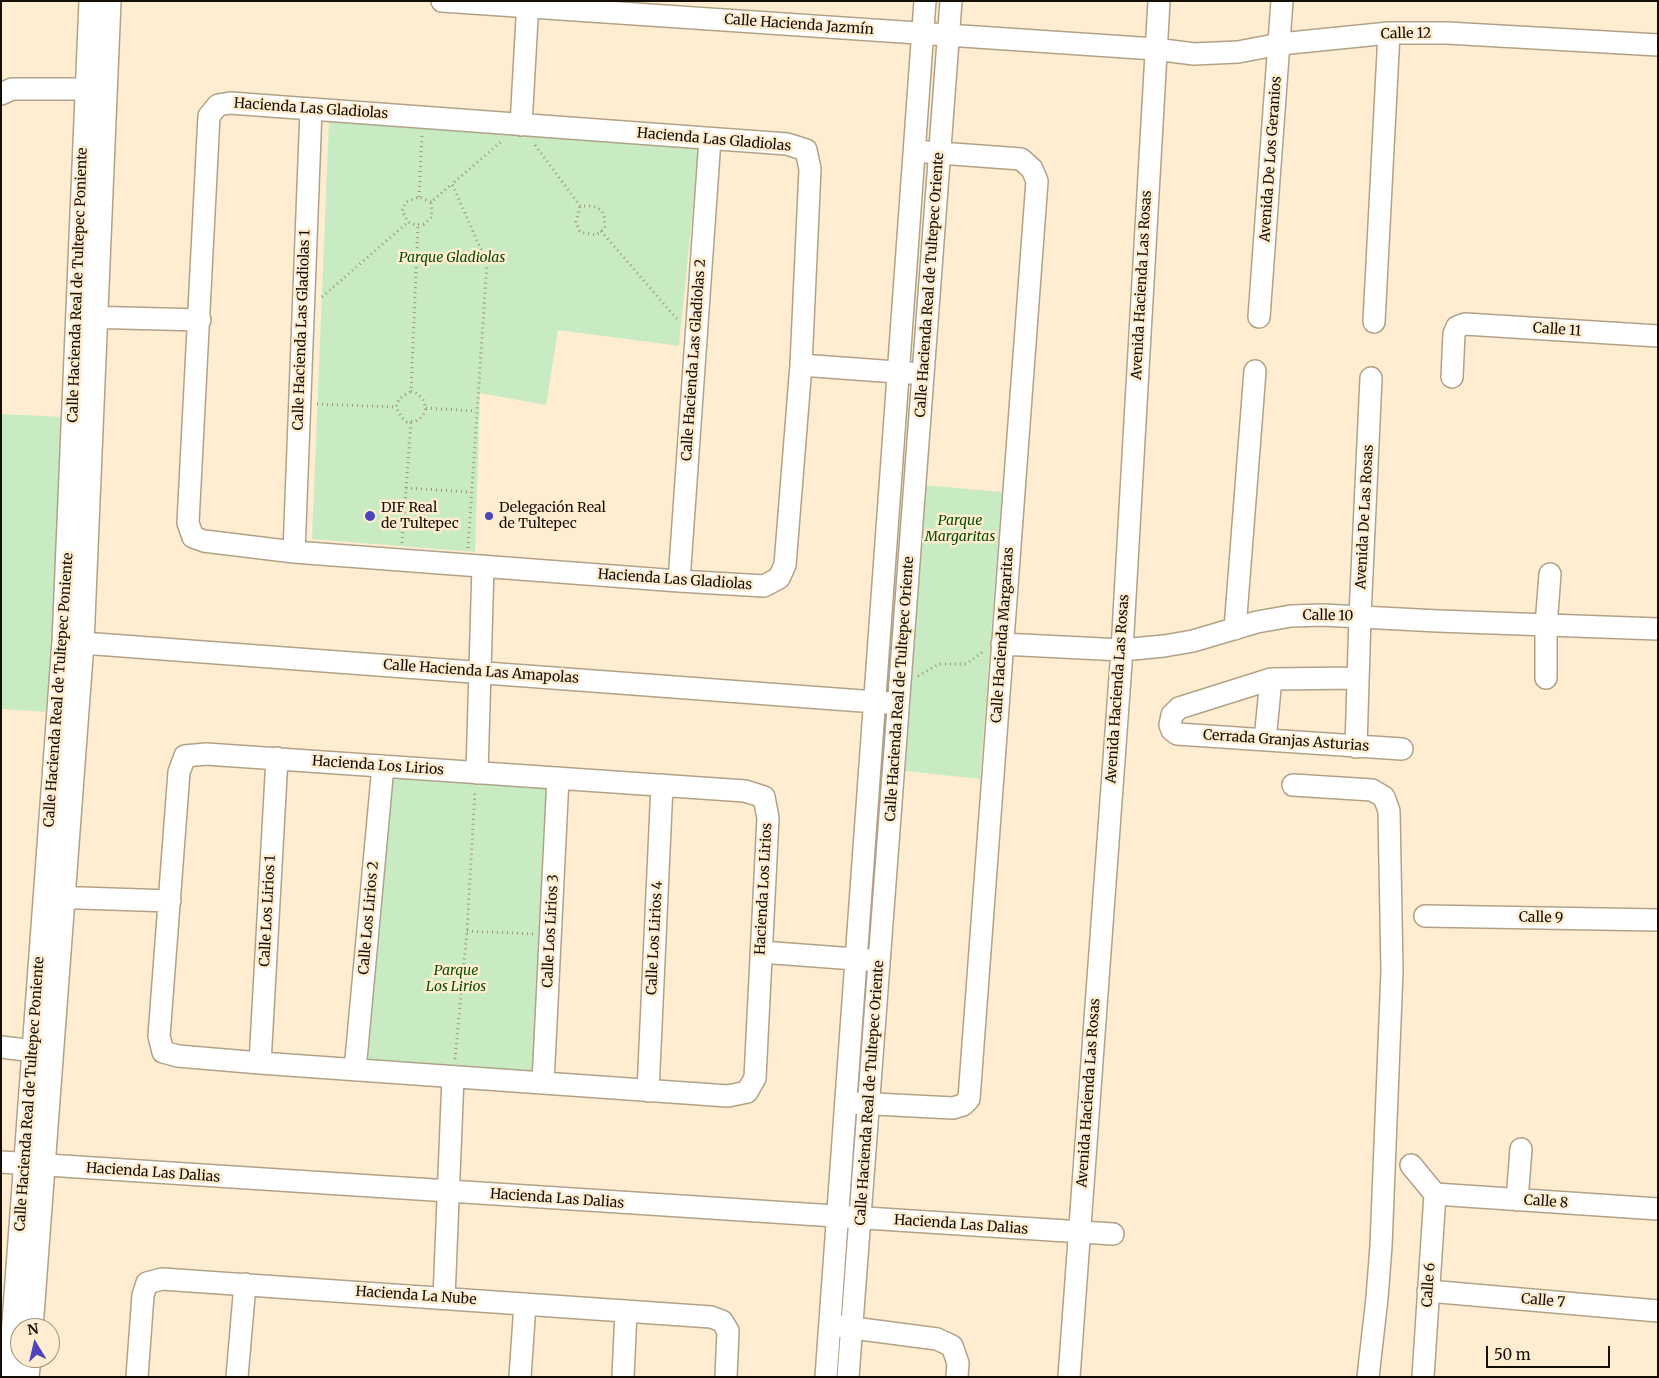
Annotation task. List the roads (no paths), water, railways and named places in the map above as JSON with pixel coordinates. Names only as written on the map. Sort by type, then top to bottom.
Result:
[{"type":"street","name":"Calle Hacienda Real de Tultepec Poniente","points":[[88,317],[86,89],[90,1]]},
{"type":"street","name":"Calle Hacienda Real de Tultepec Poniente","points":[[9,1377],[9,1265],[35,1165],[55,897],[73,642],[88,317],[110,1]]},
{"type":"street","name":"Calle Hacienda Jazmín","points":[[442,1],[528,4],[922,34],[1155,49]]},
{"type":"street","points":[[826,1377],[925,1]]},
{"type":"street","name":"Calle Hacienda Real de Tultepec Oriente","points":[[848,1377],[951,1]]},
{"type":"street","name":"Avenida Hacienda Las Rosas","points":[[1069,1377],[1122,650],[1158,1]]},
{"type":"street","name":"Avenida De Los Geranios","points":[[1259,317],[1282,1]]},
{"type":"street","points":[[521,125],[528,4]]},
{"type":"street","points":[[1374,322],[1389,33]]},
{"type":"street","name":"Calle 12","points":[[1155,49],[1194,54],[1238,52],[1280,44],[1389,33],[1447,33],[1658,46]]},
{"type":"street","points":[[1,94],[12,89],[86,89]]},
{"type":"street","name":"Hacienda Las Gladiolas","points":[[230,103],[311,109],[788,144],[806,150],[810,170],[801,365],[785,565],[779,578],[764,586],[679,581],[294,552],[204,541],[193,537],[188,523],[200,320],[209,116],[218,106],[230,103]]},
{"type":"street","name":"Calle Hacienda Las Gladiolas 1","points":[[294,552],[311,109]]},
{"type":"street","name":"Calle Hacienda Las Gladiolas 2","points":[[679,581],[710,139]]},
{"type":"street","name":"Calle Hacienda Margaritas","points":[[846,1102],[953,1108],[963,1106],[969,1098],[1037,181],[1032,169],[1021,159],[914,151]]},
{"type":"street","points":[[88,317],[200,320]]},
{"type":"street","name":"Calle 11","points":[[1452,376],[1454,334],[1457,327],[1465,324],[1658,336]]},
{"type":"street","points":[[801,365],[923,374]]},
{"type":"street","points":[[1235,629],[1255,371]]},
{"type":"street","name":"Avenida De Las Rosas","points":[[1356,747],[1371,378]]},
{"type":"street","points":[[475,565],[481,672],[477,772]]},
{"type":"street","points":[[1546,678],[1546,626],[1550,574]]},
{"type":"street","name":"Calle 10","points":[[1002,644],[1122,650],[1193,641],[1257,622],[1290,616],[1323,615],[1546,626],[1658,629]]},
{"type":"street","name":"Calle Hacienda Las Amapolas","points":[[73,642],[874,702],[899,695]]},
{"type":"street","points":[[1264,740],[1271,679],[1358,678]]},
{"type":"street","name":"Cerrada Granjas Asturias","points":[[1271,679],[1179,708],[1172,715],[1170,725],[1172,730],[1177,734],[1402,749]]},
{"type":"street","name":"Hacienda Los Lirios","points":[[206,754],[383,766],[745,791],[764,797],[768,818],[755,1078],[747,1092],[728,1096],[648,1091],[260,1063],[178,1056],[163,1052],[158,1036],[179,772],[185,756],[206,754]]},
{"type":"street","name":"Calle Los Lirios 1","points":[[260,1063],[277,758]]},
{"type":"street","name":"Calle Los Lirios 2","points":[[356,1070],[383,766]]},
{"type":"street","name":"Calle Los Lirios 3","points":[[543,1083],[558,778]]},
{"type":"street","name":"Calle Los Lirios 4","points":[[648,1091],[662,785]]},
{"type":"street","points":[[1294,785],[1372,790],[1384,797],[1389,811],[1392,971],[1381,1246],[1368,1377]]},
{"type":"street","name":"Calle Hacienda Real de Tultepec Poniente","points":[[32,1318],[35,1165],[34,1051],[55,897]]},
{"type":"street","points":[[55,897],[170,901]]},
{"type":"street","name":"Calle 9","points":[[1425,916],[1658,920]]},
{"type":"street","points":[[761,952],[880,960]]},
{"type":"street","points":[[1,1047],[34,1051]]},
{"type":"street","points":[[444,1298],[453,1077]]},
{"type":"street","points":[[1517,1200],[1521,1149]]},
{"type":"street","name":"Hacienda Las Dalias","points":[[1,1162],[1114,1234]]},
{"type":"street","points":[[1411,1165],[1435,1194]]},
{"type":"street","name":"Calle 8","points":[[1435,1194],[1658,1209]]},
{"type":"street","name":"Calle 6","points":[[1423,1377],[1435,1194]]},
{"type":"street","name":"Hacienda La Nube","points":[[137,1377],[143,1295],[147,1283],[162,1279],[711,1318],[722,1321],[728,1330],[726,1377]]},
{"type":"street","points":[[237,1377],[245,1284]]},
{"type":"street","name":"Calle 7","points":[[1428,1291],[1658,1311]]},
{"type":"street","points":[[520,1377],[525,1304]]},
{"type":"street","points":[[623,1377],[626,1311]]},
{"type":"street","points":[[830,1325],[937,1339],[952,1346],[958,1363],[956,1377]]},
{"type":"place","name":"DIF Real de Tultepec","points":[[370,516]]},
{"type":"place","name":"Delegación Real de Tultepec","points":[[489,516]]},
{"type":"park label","name":"Parque Gladiolas","points":[[452,258]]},
{"type":"park label","name":"Parque Margaritas","points":[[960,530]]},
{"type":"park label","name":"Parque Los Lirios","points":[[456,980]]}]
